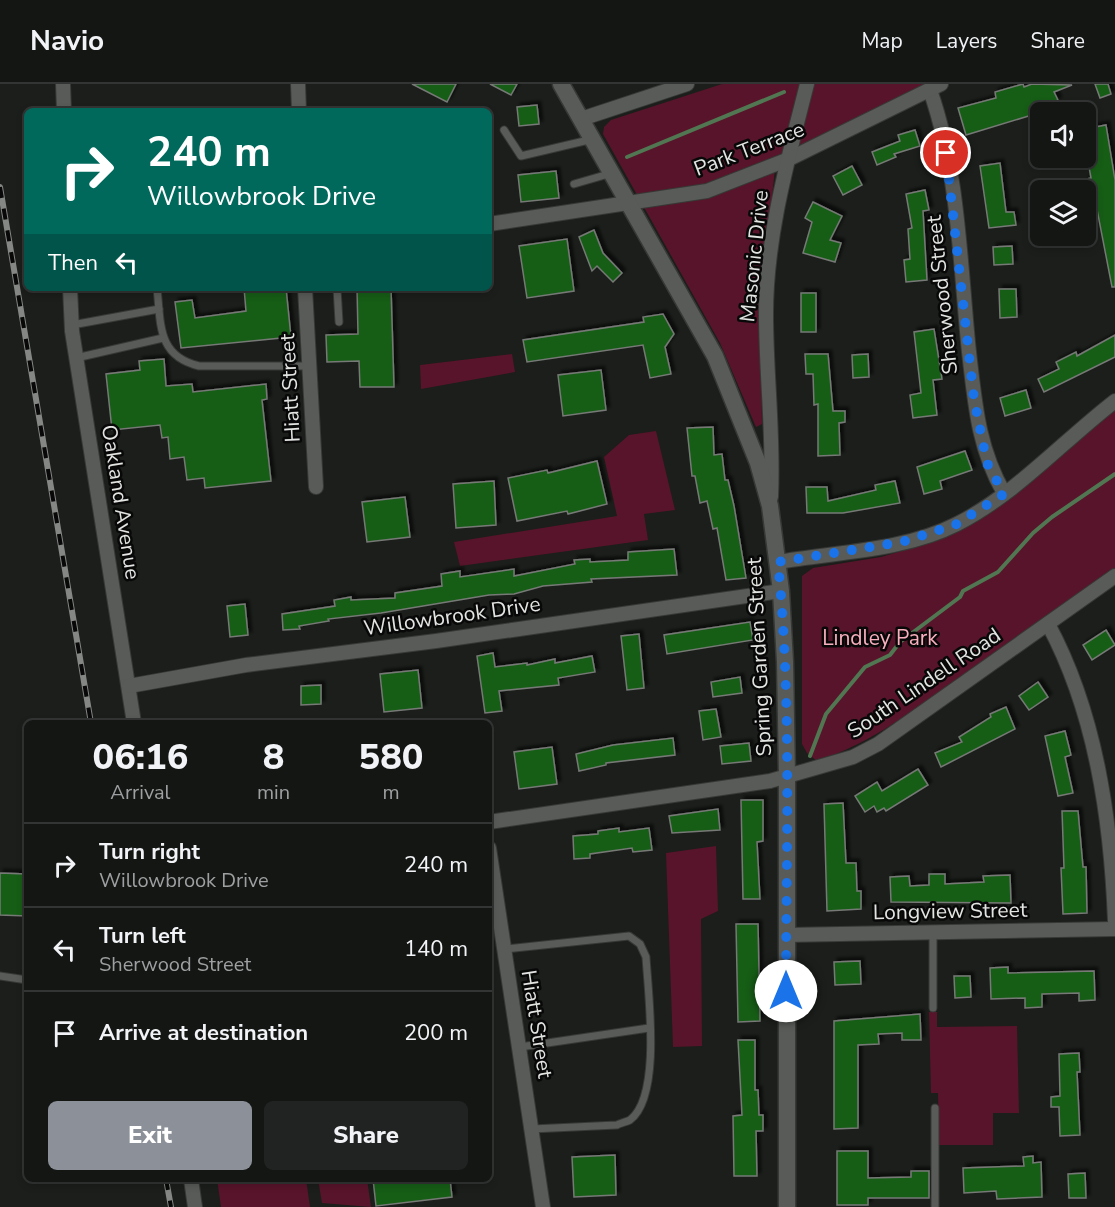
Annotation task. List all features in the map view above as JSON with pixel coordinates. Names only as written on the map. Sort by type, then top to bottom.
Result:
[{"type":"main road","name":"Spring Garden Street","points":[[561,84],[714,356],[754,453],[770,506],[781,591],[787,775],[787,1207]]},
{"type":"street","points":[[63,84],[64,108]]},
{"type":"street","points":[[298,84],[299,108]]},
{"type":"street","points":[[581,119],[687,84]]},
{"type":"street","name":"Masonic Drive","points":[[770,506],[774,449],[766,313],[775,219],[807,84]]},
{"type":"street","name":"Park Terrace","points":[[492,224],[707,192],[789,159],[935,87]]},
{"type":"street","name":"Sherwood Street","points":[[935,87],[950,171],[974,399],[987,463],[1004,494]]},
{"type":"street","name":"Oakland Avenue","points":[[70,291],[76,358],[134,720]]},
{"type":"street","name":"Hiatt Street","points":[[305,291],[316,487]]},
{"type":"street","points":[[778,562],[902,542],[955,525],[1004,494],[1115,401]]},
{"type":"street","name":"South Lindell Road","points":[[492,822],[770,781],[787,775],[816,770],[853,757],[878,744],[1115,576]]},
{"type":"street","name":"Willowbrook Drive","points":[[129,686],[246,664],[436,641],[781,591]]},
{"type":"street","points":[[1048,624],[1080,701],[1104,796],[1111,853],[1115,921]]},
{"type":"street","name":"Hiatt Street","points":[[492,867],[543,1207]]},
{"type":"street","name":"Longview Street","points":[[786,935],[1115,930]]},
{"type":"street","points":[[191,1182],[195,1207]]},
{"type":"lane","points":[[504,130],[521,156],[593,139]]},
{"type":"lane","points":[[574,184],[612,173]]},
{"type":"lane","points":[[156,291],[163,338],[184,363],[199,366],[309,366]]},
{"type":"lane","points":[[337,291],[339,322]]},
{"type":"lane","points":[[72,325],[159,309]]},
{"type":"lane","points":[[76,358],[163,338]]},
{"type":"lane","points":[[933,932],[933,1008]]},
{"type":"lane","points":[[505,949],[629,936],[640,944],[646,957],[649,1028],[647,1089],[640,1106],[630,1120],[598,1127],[532,1129]]},
{"type":"lane","points":[[0,976],[24,980]]},
{"type":"lane","points":[[520,1047],[649,1028]]},
{"type":"lane","points":[[935,1108],[935,1207]]},
{"type":"green space","points":[[722,84],[928,84],[776,159],[760,313],[762,424],[756,427],[720,343],[603,134],[604,127],[611,120]]},
{"type":"green space","points":[[512,354],[515,372],[421,389],[420,365]]},
{"type":"green space","name":"Lindley Park","points":[[1115,408],[1115,570],[875,735],[817,761],[807,753],[802,744],[802,576],[813,568],[881,557],[959,531]]},
{"type":"green space","points":[[656,431],[675,510],[644,514],[648,540],[460,566],[454,542],[617,516],[604,457],[629,435]]},
{"type":"green space","points":[[716,846],[718,911],[701,919],[702,1046],[673,1047],[666,853]]},
{"type":"green space","points":[[929,1012],[937,1012],[937,1027],[1017,1026],[1019,1113],[993,1113],[993,1145],[939,1145],[938,1093],[931,1093]]},
{"type":"green space","points":[[217,1182],[306,1182],[310,1207],[221,1207]]},
{"type":"green space","points":[[318,1182],[367,1182],[371,1207],[322,1203]]},
{"type":"building","points":[[412,84],[456,84],[447,102]]},
{"type":"building","points":[[490,84],[517,84],[511,95]]},
{"type":"building","points":[[1023,84],[1024,87],[1032,84],[1072,85],[1054,92],[1058,100],[1053,102],[1030,102],[1030,116],[966,135],[958,108],[996,98],[995,92]]},
{"type":"building","points":[[1095,84],[1108,84],[1111,94],[1100,98]]},
{"type":"building","points":[[537,105],[539,124],[519,126],[517,107]]},
{"type":"building","points":[[1106,125],[1115,180],[1115,287],[1112,287],[1096,204],[1096,180],[1086,180],[1091,178],[1089,168],[1096,168],[1096,127]]},
{"type":"building","points":[[915,130],[920,146],[894,154],[896,157],[877,165],[872,152],[900,141],[898,135]]},
{"type":"building","points":[[1000,163],[1006,212],[1014,212],[1016,225],[989,228],[980,166]]},
{"type":"building","points":[[852,166],[862,185],[843,195],[833,176]]},
{"type":"building","points":[[556,171],[559,198],[521,202],[518,175]]},
{"type":"building","points":[[925,190],[929,210],[923,211],[927,280],[906,282],[904,260],[910,259],[908,229],[912,228],[906,194]]},
{"type":"building","points":[[813,202],[842,216],[830,240],[841,243],[835,262],[803,253],[812,222],[805,218]]},
{"type":"building","points":[[594,230],[603,253],[622,273],[613,282],[597,266],[592,271],[579,237]]},
{"type":"building","points":[[567,239],[574,291],[527,298],[519,246]]},
{"type":"building","points":[[1012,246],[1013,264],[994,265],[993,247]]},
{"type":"building","points":[[999,289],[1016,289],[1017,317],[1000,318]]},
{"type":"building","points":[[244,291],[286,291],[291,337],[181,348],[175,302],[192,300],[195,318],[246,311]]},
{"type":"building","points":[[357,291],[391,291],[394,387],[360,387],[359,361],[327,362],[326,335],[358,334]]},
{"type":"building","points":[[801,293],[816,293],[816,332],[801,332]]},
{"type":"building","points":[[663,314],[674,334],[665,347],[671,374],[650,378],[643,345],[527,362],[523,340],[644,322],[643,317]]},
{"type":"building","points":[[934,329],[942,379],[933,380],[937,415],[913,418],[910,395],[921,393],[914,332]]},
{"type":"building","points":[[1115,335],[1115,357],[1044,392],[1038,379],[1059,369],[1056,362],[1076,352],[1077,356]]},
{"type":"building","points":[[805,354],[828,354],[833,411],[845,411],[845,422],[839,423],[840,455],[818,456],[818,404],[814,405],[813,374],[806,374]]},
{"type":"building","points":[[868,354],[869,377],[853,378],[852,355]]},
{"type":"building","points":[[164,359],[166,386],[192,384],[193,392],[266,384],[267,399],[262,400],[271,481],[205,488],[204,478],[187,480],[184,457],[170,459],[168,437],[162,438],[160,425],[112,430],[106,374],[140,370],[139,361]]},
{"type":"building","points":[[601,370],[606,410],[563,416],[558,375]]},
{"type":"building","points":[[1026,390],[1031,408],[1005,416],[1000,398]]},
{"type":"building","points":[[713,427],[714,455],[722,454],[725,480],[728,480],[734,506],[746,578],[726,580],[717,528],[713,529],[707,501],[700,503],[695,476],[692,476],[687,428]]},
{"type":"building","points":[[965,451],[972,470],[940,481],[942,489],[924,494],[917,467]]},
{"type":"building","points":[[597,461],[607,504],[568,514],[567,511],[517,521],[508,478],[547,470],[548,473]]},
{"type":"building","points":[[494,481],[496,525],[456,528],[453,484]]},
{"type":"building","points":[[895,481],[900,503],[843,513],[807,513],[806,487],[827,487],[828,501],[876,490],[875,485]]},
{"type":"building","points":[[405,497],[410,537],[367,542],[362,502]]},
{"type":"building","points":[[674,549],[677,575],[591,579],[592,582],[543,586],[514,594],[489,595],[381,613],[328,619],[329,621],[299,626],[300,629],[283,630],[282,614],[335,606],[334,600],[351,597],[351,600],[395,598],[395,593],[442,586],[441,574],[460,571],[460,577],[514,569],[514,576],[575,564],[574,560],[590,559],[590,562],[628,560],[628,552]]},
{"type":"building","points":[[245,604],[248,635],[230,637],[227,606]]},
{"type":"building","points":[[750,622],[753,640],[667,654],[664,635]]},
{"type":"building","points":[[1106,630],[1115,645],[1092,660],[1083,645]]},
{"type":"building","points":[[639,634],[644,688],[627,690],[621,636]]},
{"type":"building","points":[[493,653],[495,667],[527,663],[527,665],[555,659],[555,663],[592,656],[595,672],[558,678],[559,685],[499,691],[502,711],[485,713],[477,656]]},
{"type":"building","points":[[418,670],[422,708],[384,712],[380,674]]},
{"type":"building","points":[[740,677],[742,693],[713,697],[711,682]]},
{"type":"building","points":[[1038,682],[1048,697],[1029,710],[1019,696]]},
{"type":"building","points":[[321,685],[321,704],[301,705],[301,686]]},
{"type":"building","points":[[1006,707],[1015,729],[941,767],[935,753],[962,742],[959,737],[991,717],[990,714]]},
{"type":"building","points":[[716,709],[721,737],[703,740],[699,711]]},
{"type":"building","points":[[1065,731],[1071,755],[1065,757],[1073,793],[1058,796],[1045,736]]},
{"type":"building","points":[[673,738],[675,755],[606,763],[606,765],[579,771],[576,754],[613,745]]},
{"type":"building","points":[[749,743],[751,761],[722,764],[720,746]]},
{"type":"building","points":[[552,747],[557,784],[519,789],[514,752]]},
{"type":"building","points":[[918,769],[928,785],[886,811],[884,808],[877,812],[874,806],[865,812],[855,796],[877,782],[882,791]]},
{"type":"building","points":[[741,800],[763,800],[763,841],[757,842],[760,899],[743,899]]},
{"type":"building","points":[[843,803],[846,863],[856,863],[857,891],[861,891],[861,909],[827,911],[824,804]]},
{"type":"building","points":[[718,809],[720,830],[672,833],[669,816]]},
{"type":"building","points":[[1062,811],[1078,811],[1083,867],[1086,867],[1087,913],[1063,914]]},
{"type":"building","points":[[619,828],[619,832],[649,828],[652,850],[633,852],[632,848],[590,854],[590,858],[574,859],[573,836],[598,834],[598,831]]},
{"type":"building","points":[[0,873],[24,874],[24,916],[0,915]]},
{"type":"building","points":[[929,874],[945,874],[945,884],[984,882],[983,876],[1010,875],[1011,903],[891,902],[890,877],[909,876],[910,886],[929,885]]},
{"type":"building","points":[[736,924],[758,924],[760,1021],[738,1022]]},
{"type":"building","points":[[860,961],[861,984],[835,985],[834,962]]},
{"type":"building","points":[[1008,967],[1008,973],[1094,971],[1095,1000],[1079,1001],[1079,993],[1042,994],[1042,1007],[1025,1008],[1025,998],[991,999],[990,968]]},
{"type":"building","points":[[954,976],[970,976],[971,997],[955,998]]},
{"type":"building","points":[[920,1014],[921,1040],[902,1040],[902,1033],[878,1034],[879,1044],[858,1045],[858,1128],[834,1129],[834,1021]]},
{"type":"building","points":[[738,1040],[755,1040],[755,1090],[758,1090],[759,1115],[763,1115],[763,1131],[756,1131],[757,1176],[734,1176],[733,1116],[742,1115]]},
{"type":"building","points":[[1079,1053],[1080,1072],[1077,1072],[1080,1135],[1060,1136],[1059,1107],[1051,1107],[1051,1097],[1060,1096],[1059,1054]]},
{"type":"building","points":[[837,1151],[868,1151],[868,1178],[911,1177],[911,1171],[929,1171],[929,1198],[868,1198],[868,1205],[837,1205]]},
{"type":"building","points":[[615,1155],[616,1195],[574,1197],[572,1157]]},
{"type":"building","points":[[1033,1156],[1033,1163],[1041,1162],[1042,1197],[997,1199],[996,1191],[964,1193],[963,1168],[1024,1166],[1023,1157]]},
{"type":"building","points":[[1085,1173],[1086,1198],[1069,1198],[1068,1174]]},
{"type":"building","points":[[373,1182],[450,1182],[452,1197],[376,1206]]},
{"type":"waterway","points":[[627,157],[784,92]]},
{"type":"waterway","points":[[810,756],[826,714],[865,667],[890,655],[900,642],[960,597],[963,591],[998,572],[1033,533],[1052,517],[1115,474]]},
{"type":"railway","points":[[0,187],[90,720]]},
{"type":"railway","points":[[167,1182],[171,1207]]},
{"type":"route","points":[[786,991],[787,775],[783,617],[778,562],[902,542],[955,525],[1004,494],[987,463],[974,399],[950,171],[946,153]]}]
